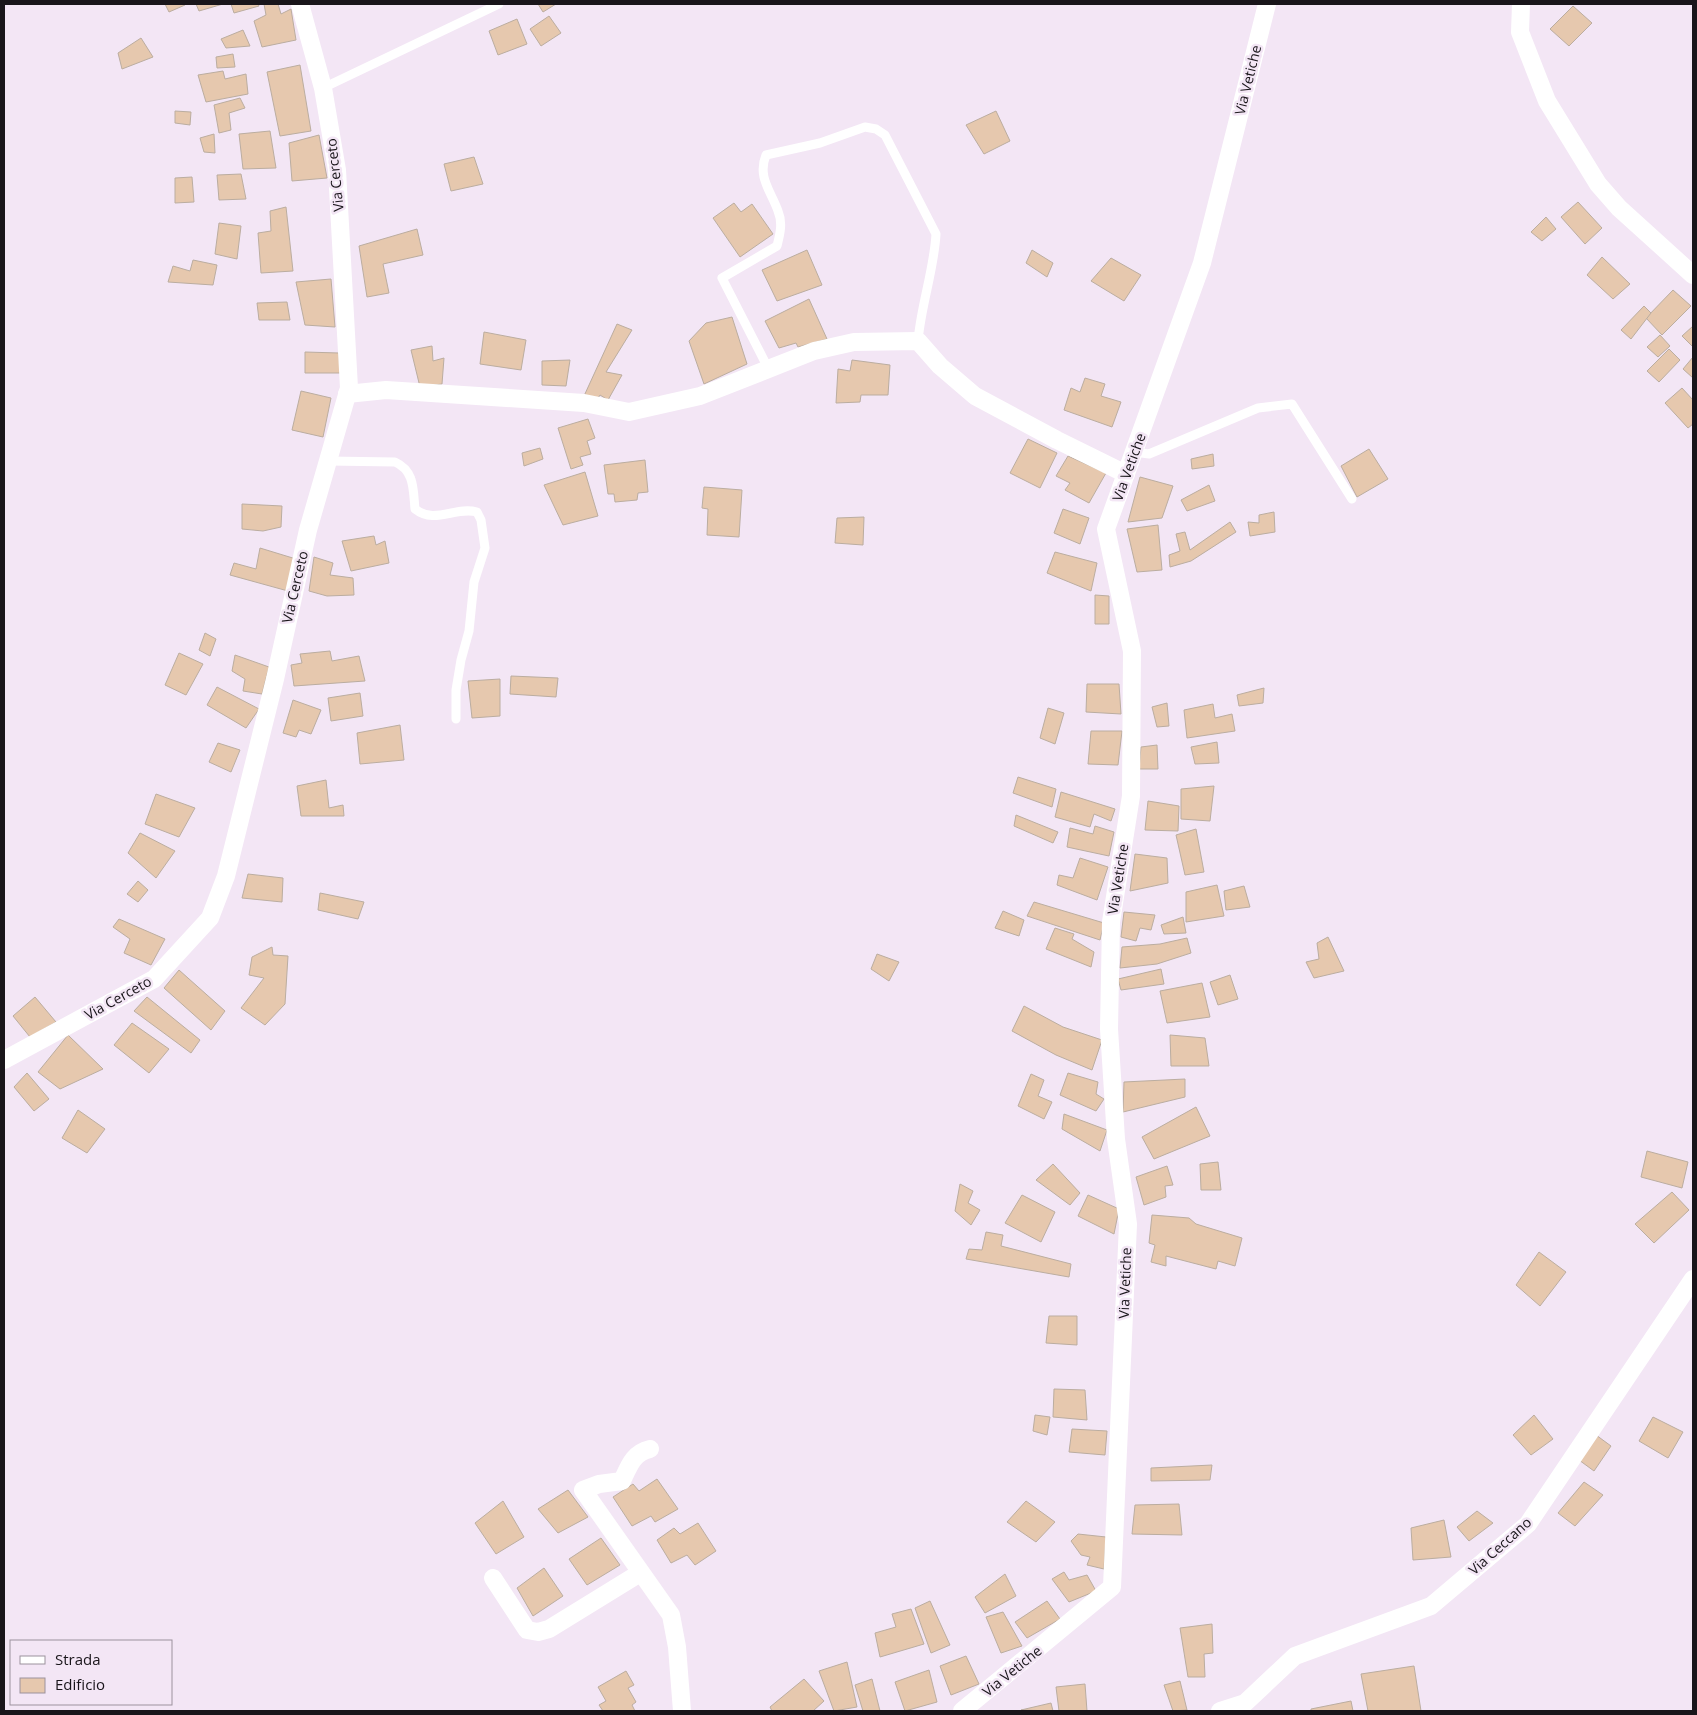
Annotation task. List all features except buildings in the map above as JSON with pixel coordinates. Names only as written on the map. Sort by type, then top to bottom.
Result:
[{"type":"street","name":"Via Cerceto","points":[[4,1060],[154,979],[210,918],[226,876],[275,679],[308,530],[349,388],[337,170],[323,88],[300,4]]},
{"type":"street","name":"Via Vetiche","points":[[962,1711],[1112,1587],[1128,1224],[1116,1139],[1109,1029],[1111,922],[1131,796],[1132,651],[1106,529],[1202,263],[1267,4]]},
{"type":"street","points":[[1522,4],[1520,32],[1547,101],[1598,184],[1619,208],[1693,275]]},
{"type":"street","points":[[347,394],[386,390],[584,403],[629,412],[700,396],[814,350],[854,342],[918,341],[940,366],[975,396],[1126,474]]},
{"type":"street","name":"Via Ceccano","points":[[1220,1711],[1245,1703],[1295,1656],[1431,1606],[1528,1524],[1693,1279]]},
{"type":"street","points":[[650,1449],[640,1452],[635,1457],[630,1463],[622,1481],[598,1484],[583,1490],[671,1615],[682,1711]]},
{"type":"street","points":[[493,1578],[527,1630],[538,1632],[549,1629],[640,1573]]},
{"type":"lane","points":[[323,88],[499,4]]},
{"type":"lane","points":[[768,368],[722,278],[778,246],[782,230],[779,212],[762,176],[762,165],[766,155],[820,143],[865,127],[876,129],[885,135],[936,234],[922,304],[918,341]]},
{"type":"lane","points":[[1134,452],[1149,454],[1258,408],[1292,404],[1352,499]]},
{"type":"lane","points":[[328,461],[395,462],[404,466],[410,474],[415,510],[422,515],[435,517],[467,510],[477,512],[481,520],[484,548],[474,582],[469,631],[461,660],[456,690],[456,719]]}]
